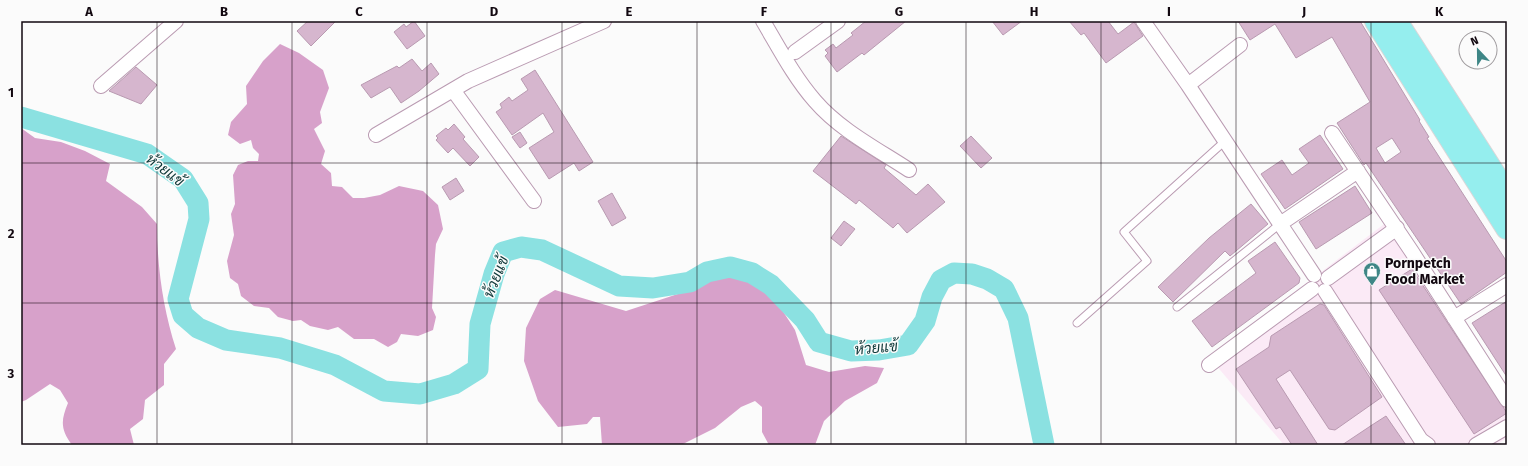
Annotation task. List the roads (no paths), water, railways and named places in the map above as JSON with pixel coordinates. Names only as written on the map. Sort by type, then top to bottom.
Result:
[{"type":"main road","points":[[1376,21],[1507,228]]},
{"type":"main road","points":[[1396,21],[1507,194]]},
{"type":"street","points":[[101,86],[176,21]]},
{"type":"street","points":[[763,21],[785,60],[815,101],[847,129],[909,170]]},
{"type":"street","points":[[795,52],[838,21]]},
{"type":"street","points":[[1143,21],[1188,84],[1320,283],[1421,440],[1428,445]]},
{"type":"street","points":[[376,135],[453,90],[596,22]]},
{"type":"street","points":[[1188,84],[1240,45]]},
{"type":"street","points":[[453,90],[534,201]]},
{"type":"street","points":[[1332,133],[1397,228],[1454,318],[1503,384],[1507,400]]},
{"type":"street","points":[[1280,224],[1358,171]]},
{"type":"street","points":[[1209,365],[1397,228]]},
{"type":"street","points":[[1454,318],[1507,285]]},
{"type":"street","points":[[1476,445],[1507,427]]},
{"type":"lane","points":[[1077,323],[1147,261],[1124,232],[1225,141]]},
{"type":"lane","points":[[1178,307],[1280,224]]},
{"type":"waterway","name":"ห้วยแข้","points":[[21,117],[147,154],[183,179],[198,203],[199,219],[178,299],[183,315],[198,328],[226,340],[280,348],[335,365],[384,391],[420,394],[454,384],[478,369],[480,324],[494,274],[503,252],[521,247],[542,250],[619,286],[653,288],[690,282],[707,272],[730,267],[752,273],[771,285],[805,320],[819,342],[851,351],[879,350],[908,345],[925,321],[932,297],[941,280],[954,273],[972,274],[987,279],[1004,289],[1018,318],[1044,445]]},
{"type":"place","name":"Pornpetch Food Market","points":[[1372,286]]}]
